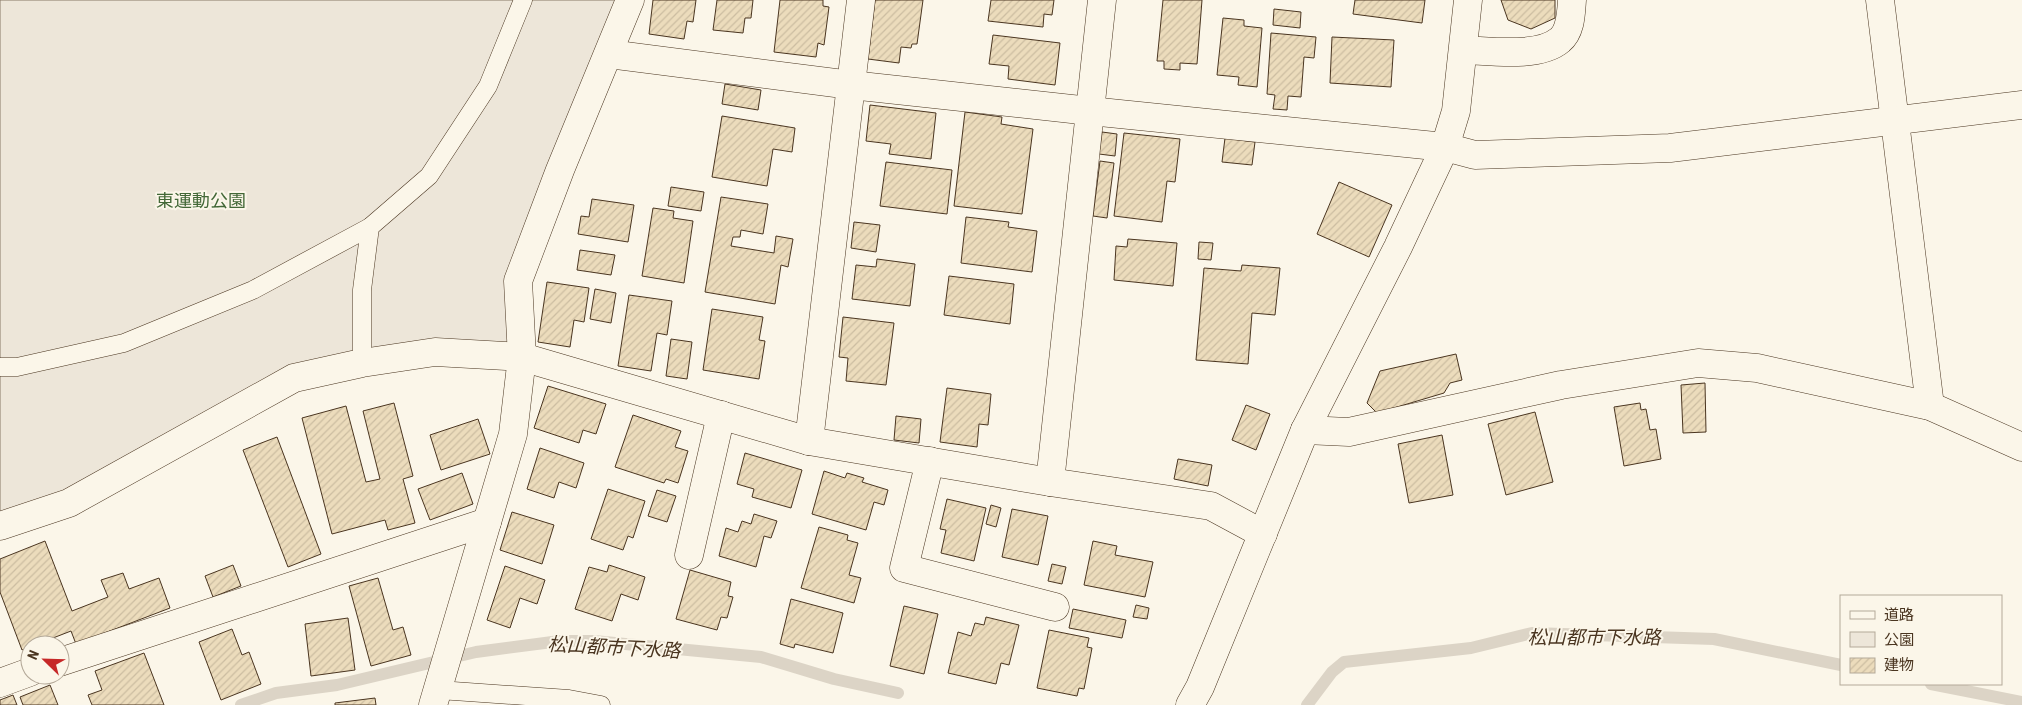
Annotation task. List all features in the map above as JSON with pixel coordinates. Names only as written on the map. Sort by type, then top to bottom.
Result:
[{"type":"street","points":[[436,698],[514,434],[522,357],[518,281],[560,170],[630,0]]},
{"type":"street","points":[[809,440],[861,0]]},
{"type":"street","points":[[1050,482],[1102,0]]},
{"type":"street","points":[[1190,705],[1200,687],[1305,430],[1398,247],[1445,147],[1456,111],[1468,0]]},
{"type":"street","points":[[1464,50],[1531,51],[1544,49],[1561,40],[1570,23],[1572,0]]},
{"type":"street","points":[[1880,0],[1930,406]]},
{"type":"street","points":[[609,54],[852,85],[1445,147],[1476,155],[1670,148],[2022,105]]},
{"type":"street","points":[[0,526],[69,502],[294,378],[362,363],[435,352],[522,357],[809,440],[1050,482],[1211,506],[1263,534]]},
{"type":"street","points":[[1305,430],[1349,432],[1561,385],[1698,364],[1757,368],[1930,406],[2022,447]]},
{"type":"street","points":[[689,555],[721,415]]},
{"type":"street","points":[[930,461],[904,568],[1054,607]]},
{"type":"street","points":[[70,659],[487,522]]},
{"type":"street","points":[[0,683],[20,676]]},
{"type":"lane","points":[[0,367],[17,367],[124,343],[253,290],[370,226],[429,176],[488,86],[523,0]]},
{"type":"lane","points":[[362,363],[362,290],[370,226]]},
{"type":"lane","points":[[436,698],[569,698],[601,705]]},
{"type":"green space","name":"東運動公園","points":[[0,0],[630,0],[538,226],[522,357],[294,378],[0,526]]},
{"type":"building","points":[[653,0],[696,0],[693,22],[687,21],[684,39],[649,34]]},
{"type":"building","points":[[717,0],[753,0],[751,18],[745,18],[743,33],[713,30]]},
{"type":"building","points":[[780,0],[823,0],[823,6],[829,7],[824,45],[818,43],[816,57],[774,52]]},
{"type":"building","points":[[875,0],[923,0],[917,44],[912,44],[911,48],[901,47],[899,63],[868,59]]},
{"type":"building","points":[[991,0],[1054,0],[1052,15],[1044,14],[1043,27],[988,21]]},
{"type":"building","points":[[1163,0],[1202,0],[1197,64],[1180,63],[1180,70],[1164,69],[1164,61],[1157,61]]},
{"type":"building","points":[[1355,0],[1425,0],[1422,23],[1353,14]]},
{"type":"building","points":[[1501,0],[1555,0],[1555,18],[1531,29],[1508,20]]},
{"type":"building","points":[[1274,9],[1301,12],[1300,28],[1273,25]]},
{"type":"building","points":[[1223,18],[1244,20],[1244,26],[1262,28],[1257,87],[1238,85],[1239,77],[1217,75]]},
{"type":"building","points":[[1271,33],[1316,37],[1314,58],[1304,57],[1301,97],[1288,96],[1287,110],[1273,109],[1275,95],[1267,94]]},
{"type":"building","points":[[993,35],[1060,43],[1055,85],[1008,79],[1009,66],[989,64]]},
{"type":"building","points":[[1332,37],[1394,40],[1391,87],[1330,83]]},
{"type":"building","points":[[725,84],[761,90],[758,110],[722,104]]},
{"type":"building","points":[[870,105],[936,113],[931,159],[889,154],[891,144],[866,141]]},
{"type":"building","points":[[965,112],[1002,117],[1001,124],[1033,129],[1022,214],[954,206]]},
{"type":"building","points":[[722,116],[795,128],[792,152],[773,149],[767,186],[712,177]]},
{"type":"building","points":[[1102,132],[1117,134],[1115,156],[1099,154]]},
{"type":"building","points":[[1124,133],[1180,139],[1175,182],[1167,181],[1162,222],[1114,216]]},
{"type":"building","points":[[1225,138],[1255,142],[1252,165],[1222,162]]},
{"type":"building","points":[[1100,161],[1114,163],[1107,218],[1093,216]]},
{"type":"building","points":[[886,162],[952,170],[947,214],[880,206]]},
{"type":"building","points":[[1339,182],[1392,205],[1369,257],[1317,234]]},
{"type":"building","points":[[671,187],[704,192],[701,211],[668,206]]},
{"type":"building","points":[[721,197],[768,204],[763,234],[741,230],[740,237],[733,237],[731,246],[774,253],[776,236],[793,239],[788,267],[781,265],[775,304],[705,292]]},
{"type":"building","points":[[592,199],[634,205],[628,242],[578,234],[581,216],[589,217]]},
{"type":"building","points":[[653,208],[674,211],[673,218],[693,221],[684,283],[642,276]]},
{"type":"building","points":[[966,217],[1009,222],[1008,227],[1037,231],[1032,272],[961,263]]},
{"type":"building","points":[[854,222],[880,225],[876,252],[851,248]]},
{"type":"building","points":[[1128,239],[1177,243],[1173,286],[1114,280],[1116,246],[1127,247]]},
{"type":"building","points":[[1199,242],[1213,243],[1211,260],[1198,259]]},
{"type":"building","points":[[580,250],[615,255],[611,275],[577,270]]},
{"type":"building","points":[[877,259],[915,264],[910,306],[852,299],[856,265],[876,267]]},
{"type":"building","points":[[1242,265],[1280,268],[1275,315],[1252,313],[1248,364],[1196,360],[1204,268],[1241,271]]},
{"type":"building","points":[[949,276],[1014,284],[1010,324],[944,315]]},
{"type":"building","points":[[547,282],[589,288],[584,322],[574,320],[570,347],[538,342]]},
{"type":"building","points":[[595,289],[616,293],[611,323],[590,319]]},
{"type":"building","points":[[629,295],[672,301],[667,335],[657,333],[651,371],[618,366]]},
{"type":"building","points":[[712,309],[763,317],[759,340],[765,341],[759,379],[703,370]]},
{"type":"building","points":[[843,317],[894,323],[886,385],[846,381],[848,358],[839,357]]},
{"type":"building","points":[[671,339],[692,342],[687,379],[666,376]]},
{"type":"building","points":[[1456,354],[1462,380],[1450,383],[1444,393],[1377,413],[1367,403],[1380,371]]},
{"type":"building","points":[[1705,383],[1706,432],[1683,433],[1681,385]]},
{"type":"building","points":[[548,386],[606,404],[596,434],[583,430],[579,443],[534,428]]},
{"type":"building","points":[[947,388],[991,394],[988,425],[979,424],[977,447],[940,442]]},
{"type":"building","points":[[394,403],[413,476],[403,479],[415,523],[388,530],[385,520],[332,534],[302,418],[346,406],[366,482],[380,479],[363,411]]},
{"type":"building","points":[[1640,403],[1641,410],[1646,409],[1650,430],[1656,429],[1661,459],[1624,466],[1614,407]]},
{"type":"building","points":[[1246,405],[1270,414],[1256,450],[1232,440]]},
{"type":"building","points":[[1535,412],[1553,482],[1506,495],[1488,424]]},
{"type":"building","points":[[633,415],[681,431],[675,447],[688,451],[678,483],[666,479],[664,483],[615,467]]},
{"type":"building","points":[[896,416],[921,419],[919,443],[894,440]]},
{"type":"building","points":[[478,419],[490,454],[441,470],[430,435]]},
{"type":"building","points":[[1442,435],[1453,495],[1409,503],[1398,444]]},
{"type":"building","points":[[277,437],[321,554],[288,567],[243,450]]},
{"type":"building","points":[[540,448],[584,463],[576,488],[559,482],[554,498],[527,489]]},
{"type":"building","points":[[745,453],[802,470],[791,508],[752,497],[754,489],[737,484]]},
{"type":"building","points":[[1178,459],[1212,465],[1208,486],[1174,479]]},
{"type":"building","points":[[824,471],[845,478],[847,473],[864,478],[862,482],[888,490],[884,505],[874,502],[866,530],[812,514]]},
{"type":"building","points":[[462,473],[473,504],[430,520],[418,489]]},
{"type":"building","points":[[608,489],[645,501],[633,538],[628,536],[623,550],[591,539]]},
{"type":"building","points":[[657,490],[676,496],[667,522],[648,516]]},
{"type":"building","points":[[947,499],[986,508],[974,561],[941,553],[946,530],[940,529]]},
{"type":"building","points":[[991,505],[1001,508],[996,527],[986,524]]},
{"type":"building","points":[[1012,509],[1048,516],[1038,565],[1002,557]]},
{"type":"building","points":[[512,512],[554,525],[542,564],[500,550]]},
{"type":"building","points":[[754,514],[777,521],[771,538],[764,536],[756,567],[719,556],[726,528],[738,532],[742,521],[751,524]]},
{"type":"building","points":[[819,527],[848,535],[847,540],[858,543],[849,575],[861,578],[854,603],[801,588]]},
{"type":"building","points":[[45,541],[72,611],[108,597],[101,580],[123,573],[129,589],[159,578],[170,608],[76,644],[71,631],[61,635],[20,635],[20,645],[0,592],[0,559]]},
{"type":"building","points":[[1093,541],[1117,546],[1115,555],[1153,562],[1145,597],[1084,585]]},
{"type":"building","points":[[1052,564],[1066,567],[1062,584],[1048,581]]},
{"type":"building","points":[[233,565],[241,586],[213,597],[205,576]]},
{"type":"building","points":[[609,565],[645,577],[638,600],[621,594],[612,621],[575,609],[589,567],[607,572]]},
{"type":"building","points":[[505,566],[545,580],[537,604],[520,598],[510,628],[487,620]]},
{"type":"building","points":[[690,570],[731,582],[728,596],[733,597],[727,618],[721,617],[717,630],[676,619]]},
{"type":"building","points":[[378,578],[393,630],[403,627],[411,655],[371,666],[349,586]]},
{"type":"building","points":[[791,599],[843,613],[833,653],[795,644],[794,648],[780,644]]},
{"type":"building","points":[[1136,605],[1149,608],[1147,619],[1133,617]]},
{"type":"building","points":[[904,606],[938,614],[924,674],[890,666]]},
{"type":"building","points":[[1073,609],[1126,620],[1122,638],[1069,628]]},
{"type":"building","points":[[986,617],[1019,625],[1009,665],[1001,663],[996,684],[948,673],[958,632],[971,636],[975,623],[984,625]]},
{"type":"building","points":[[348,618],[355,670],[311,676],[305,624]]},
{"type":"building","points":[[232,629],[242,655],[249,652],[261,684],[221,700],[199,642]]},
{"type":"building","points":[[1049,630],[1089,638],[1087,647],[1092,648],[1084,689],[1079,688],[1077,696],[1037,688]]},
{"type":"building","points":[[144,653],[164,705],[92,705],[88,695],[102,690],[95,671]]},
{"type":"building","points":[[50,685],[58,705],[23,705],[20,697]]},
{"type":"building","points":[[13,695],[17,705],[0,705],[0,700]]},
{"type":"building","points":[[375,698],[376,705],[335,705],[335,703]]},
{"type":"waterway","name":"松山都市下水路","points":[[1307,705],[1332,672],[1344,662],[1471,648],[1532,633],[1714,639],[1840,665]]},
{"type":"waterway","name":"松山都市下水路","points":[[241,705],[276,693],[337,685],[476,652],[560,641],[594,641],[761,657],[834,679],[898,693]]},
{"type":"waterway","name":"松山都市下水路","points":[[1936,685],[2022,702]]}]
